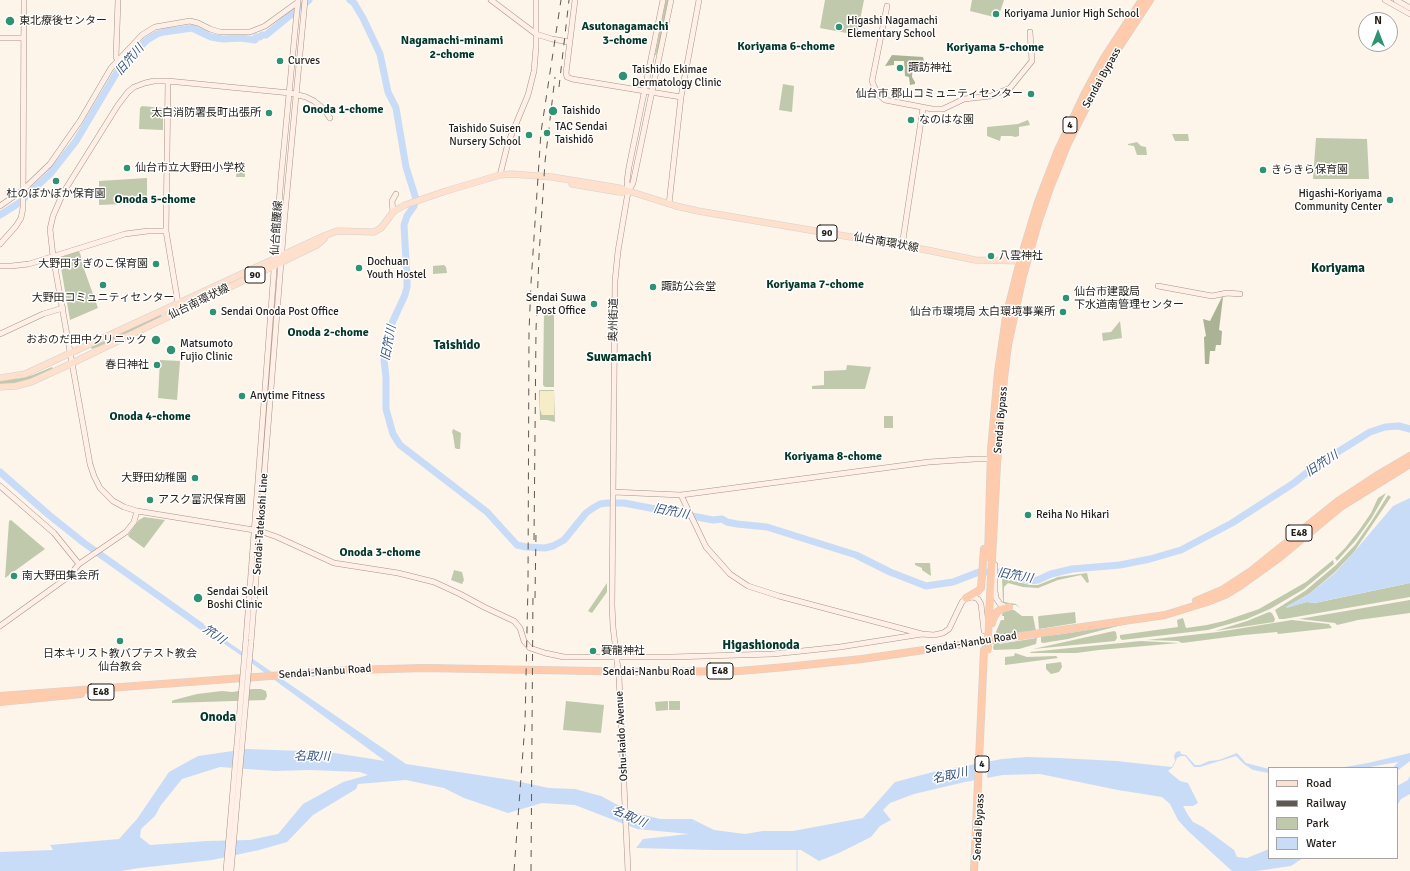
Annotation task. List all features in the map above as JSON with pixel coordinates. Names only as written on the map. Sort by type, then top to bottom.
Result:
[{"type":"highway","name":"Sendai Bypass","points":[[977,871],[986,633],[990,556],[995,517],[993,419],[1006,317],[1020,260],[1038,202],[1058,150],[1085,93],[1104,58],[1142,0]]},
{"type":"highway","name":"Sendai Bypass","points":[[990,556],[988,532],[994,459],[1006,357],[1017,300],[1028,261],[1050,188],[1068,144],[1110,61],[1150,0]]},
{"type":"highway","name":"Sendai-Nanbu Road","points":[[1140,618],[1185,606],[1222,590],[1251,571],[1353,491],[1410,456]]},
{"type":"highway","name":"Sendai-Nanbu Road","points":[[0,696],[351,670],[424,668],[699,672],[763,669],[862,659],[1165,615],[1187,609],[1225,595],[1240,586],[1279,558],[1342,506],[1410,464]]},
{"type":"highway","points":[[966,598],[989,582]]},
{"type":"highway","points":[[986,633],[991,628],[995,614],[999,610],[1009,607]]},
{"type":"highway","name":"Sendai Bypass","points":[[974,871],[986,654]]},
{"type":"highway","name":"Sendai-Nanbu Road","points":[[0,702],[203,681]]},
{"type":"main road","name":"仙台南環状線","points":[[0,378],[25,374],[71,354],[324,236],[335,232],[374,232],[381,228],[393,212],[405,205],[500,175],[511,174],[552,177],[619,188],[628,192],[648,196],[669,204],[705,212],[975,260],[1028,261]]},
{"type":"main road","name":"仙台南環状線","points":[[0,387],[16,386],[31,382],[72,363],[316,245],[328,235]]},
{"type":"street","points":[[0,244],[19,221],[22,214],[24,0]]},
{"type":"street","points":[[118,0],[116,57],[118,60]]},
{"type":"street","points":[[296,94],[305,0]]},
{"type":"street","points":[[491,0],[536,34],[547,38],[569,42]]},
{"type":"street","points":[[500,175],[508,143],[530,85],[536,57],[536,0]]},
{"type":"street","points":[[575,0],[569,42],[566,73],[567,77],[681,97]]},
{"type":"street","points":[[628,192],[627,180],[663,0]]},
{"type":"street","points":[[628,192],[632,183],[671,0]]},
{"type":"street","points":[[669,204],[681,97],[699,0]]},
{"type":"street","points":[[1386,0],[1410,14]]},
{"type":"street","points":[[1396,0],[1410,8]]},
{"type":"street","points":[[0,206],[23,190],[38,177],[57,155],[80,120],[106,75],[142,35],[156,27],[190,21],[220,32],[250,32],[265,26],[298,2]]},
{"type":"street","name":"仙台館腰線","points":[[257,530],[275,258],[298,2]]},
{"type":"street","points":[[888,6],[872,81],[878,94],[885,100],[923,108],[938,110],[960,100],[991,96],[1010,88],[1032,62],[1030,32]]},
{"type":"street","points":[[0,38],[24,38]]},
{"type":"street","points":[[330,118],[324,109],[314,101],[296,94],[168,81],[151,81],[134,87],[118,105],[58,204],[50,229],[53,256],[90,464],[96,482],[103,492],[113,501],[124,508],[137,511],[257,530],[277,537],[334,563],[398,574],[439,584],[514,621],[520,628],[524,641],[530,648],[564,657],[617,659],[773,654],[840,648],[922,634]]},
{"type":"street","points":[[168,81],[166,231],[178,303]]},
{"type":"street","name":"Sendai-Tatekoshi Line","points":[[226,871],[296,94]]},
{"type":"street","points":[[902,246],[923,108]]},
{"type":"street","name":"奥州街道","points":[[613,506],[615,281],[618,251],[628,192]]},
{"type":"street","points":[[393,212],[392,201],[396,194]]},
{"type":"street","points":[[0,266],[29,264],[125,234],[148,231],[166,231]]},
{"type":"street","points":[[1158,286],[1212,296],[1232,293],[1240,294]]},
{"type":"street","points":[[0,334],[43,314],[62,308]]},
{"type":"street","points":[[613,494],[681,495],[934,461],[994,459]]},
{"type":"street","points":[[0,486],[54,533],[79,564]]},
{"type":"street","points":[[681,495],[701,539],[711,553],[730,574],[748,586],[922,634],[939,635],[949,629],[962,602],[966,598],[976,598],[981,604],[986,633]]},
{"type":"street","name":"Oshu-kaido Avenue","points":[[613,506],[612,605],[620,688],[628,871]]},
{"type":"street","points":[[0,626],[68,577],[79,564],[126,532],[134,522],[137,511]]},
{"type":"street","name":"Sendai-Tatekoshi Line","points":[[231,871],[251,642],[257,530]]},
{"type":"street","points":[[990,556],[989,582],[995,591],[998,602],[1009,607]]},
{"type":"green space","points":[[666,0],[668,0],[659,46],[655,55]]},
{"type":"green space","points":[[825,0],[864,0],[857,35],[820,28]]},
{"type":"green space","points":[[972,0],[1004,0],[998,18],[970,11]]},
{"type":"green space","points":[[892,55],[923,57],[924,61],[913,61],[912,77],[915,84],[910,85],[909,77],[905,76],[904,61],[894,61],[894,65],[885,66]]},
{"type":"green space","points":[[783,84],[794,86],[792,112],[779,110]]},
{"type":"green space","points":[[142,106],[163,108],[163,130],[139,129],[140,108]]},
{"type":"green space","points":[[1028,120],[1030,125],[1019,127],[1019,136],[1001,136],[1000,141],[987,136],[987,127],[1018,124]]},
{"type":"green space","points":[[1172,134],[1188,134],[1189,141],[1175,141]]},
{"type":"green space","points":[[1316,138],[1367,139],[1369,179],[1313,179]]},
{"type":"green space","points":[[1137,142],[1141,146],[1146,147],[1147,155],[1137,155],[1134,146],[1128,145]]},
{"type":"green space","points":[[237,162],[245,164],[245,177],[236,177]]},
{"type":"green space","points":[[147,178],[147,203],[99,205],[99,181]]},
{"type":"green space","points":[[78,251],[80,253],[98,308],[70,320],[60,262],[63,256]]},
{"type":"green space","points":[[444,265],[447,273],[433,274],[433,266]]},
{"type":"green space","points":[[1222,297],[1219,330],[1222,331],[1221,345],[1216,345],[1215,351],[1210,351],[1209,364],[1205,364],[1204,337],[1206,336],[1203,319],[1210,321]]},
{"type":"green space","points":[[544,310],[554,310],[554,387],[545,387],[543,385]]},
{"type":"green space","points":[[161,314],[162,318],[113,341],[92,349],[90,346]]},
{"type":"green space","points":[[1120,321],[1122,338],[1103,341],[1102,333],[1111,332]]},
{"type":"green space","points":[[160,360],[180,361],[177,400],[158,398]]},
{"type":"green space","points":[[847,365],[871,367],[865,389],[812,389],[812,386],[824,385],[824,371],[846,370]]},
{"type":"green space","points":[[52,367],[53,369],[35,378],[0,385],[0,380],[22,378]]},
{"type":"green space","points":[[539,390],[554,390],[555,422],[540,420]]},
{"type":"green space","points":[[884,416],[893,416],[893,428],[884,428]]},
{"type":"green space","points":[[453,429],[461,433],[460,449],[455,448],[452,432]]},
{"type":"green space","points":[[1386,493],[1371,519],[1356,540],[1337,561],[1335,558],[1360,529],[1371,513],[1378,498]]},
{"type":"green space","points":[[1388,495],[1391,497],[1354,552],[1335,572],[1309,594],[1286,607],[1307,602],[1315,603],[1410,583],[1410,597],[1279,619],[1275,610],[1305,591],[1336,565],[1355,545]]},
{"type":"green space","points":[[144,517],[165,520],[144,548],[128,535],[139,520]]},
{"type":"green space","points":[[11,520],[45,549],[5,578],[9,521]]},
{"type":"green space","points":[[1333,560],[1334,564],[1304,589],[1270,609],[1247,619],[1208,630],[1122,640],[1120,638],[1120,635],[1178,627],[1177,620],[1183,618],[1186,628],[1224,621],[1259,609],[1306,582]]},
{"type":"green space","points":[[915,563],[930,563],[931,576],[922,570],[922,568],[915,565]]},
{"type":"green space","points":[[454,570],[462,572],[464,580],[462,584],[451,580]]},
{"type":"green space","points":[[1087,573],[1089,582],[1087,583],[1081,575],[1058,580],[1038,588],[1023,587],[1008,583],[1004,587],[1004,602],[1016,604],[1020,608],[1016,605],[1007,605],[1003,602],[1002,578],[1030,585],[1038,585],[1058,577]]},
{"type":"green space","points":[[607,583],[607,592],[592,613],[588,611]]},
{"type":"green space","points":[[1410,600],[1410,613],[1358,620],[1337,625],[1335,623],[1299,619]]},
{"type":"green space","points":[[1006,609],[1014,610],[1022,616],[1033,616],[1036,631],[994,637],[1001,620],[1004,620],[1004,616],[1002,616],[1003,611]]},
{"type":"green space","points":[[1075,612],[1076,623],[1039,629],[1039,616]]},
{"type":"green space","points":[[1269,612],[1272,613],[1275,619],[1274,622],[1215,631],[1247,621]]},
{"type":"green space","points":[[1292,620],[1329,624],[1332,628],[1278,634],[1277,632],[1244,635],[1182,643],[1178,641],[1147,640],[1218,632]]},
{"type":"green space","points":[[1126,624],[1068,639],[1043,643],[1041,642],[1041,636]]},
{"type":"green space","points":[[1114,631],[1116,632],[1117,638],[1115,641],[1033,649]]},
{"type":"green space","points":[[1037,638],[1036,644],[1019,649],[994,650],[993,648],[994,642],[999,641],[999,644]]},
{"type":"green space","points":[[1141,641],[1179,643],[1076,653],[1030,652]]},
{"type":"green space","points":[[1015,653],[1027,657],[1056,656],[1058,658],[1005,665],[1005,657],[1014,656]]},
{"type":"green space","points":[[1061,662],[1062,667],[1059,672],[1051,674],[1046,669],[1046,664]]},
{"type":"green space","points":[[261,689],[266,691],[267,696],[265,700],[172,703],[174,700],[197,694]]},
{"type":"green space","points":[[566,701],[604,705],[601,733],[563,730]]},
{"type":"green space","points":[[668,701],[668,710],[656,711],[655,702]]},
{"type":"green space","points":[[669,701],[680,701],[680,710],[669,710]]},
{"type":"sand","points":[[540,391],[554,391],[554,415],[542,415],[540,409]]},
{"type":"water","points":[[1410,498],[1410,583],[1314,603],[1307,602],[1287,608],[1286,607],[1309,594],[1335,573],[1393,506]]},
{"type":"water","name":"名取川","points":[[196,620],[406,764],[511,780],[549,788],[575,789],[601,796],[629,811],[660,819],[692,819],[714,830],[745,834],[763,831],[793,831],[863,818],[895,782],[933,772],[1002,759],[1027,757],[1059,758],[1116,761],[1172,767],[1175,761],[1174,756],[1176,752],[1180,751],[1181,754],[1186,755],[1195,765],[1219,760],[1237,753],[1246,763],[1268,769],[1268,773],[1253,770],[1236,756],[1200,767],[1194,767],[1185,756],[1177,758],[1173,767],[1168,771],[1180,781],[1188,783],[1198,803],[1193,806],[1183,806],[1188,815],[1193,822],[1203,827],[1234,850],[1237,857],[1247,858],[1268,849],[1268,859],[1302,859],[1291,866],[1256,871],[1232,871],[1188,831],[1178,820],[1170,804],[1162,797],[1118,790],[1040,774],[1003,775],[965,782],[914,794],[890,803],[883,810],[891,820],[880,826],[871,837],[819,861],[801,850],[636,848],[643,839],[689,834],[637,829],[575,805],[542,803],[508,813],[464,798],[444,788],[406,780],[358,784],[356,789],[313,815],[287,842],[259,850],[212,860],[121,871],[0,871],[0,852],[53,850],[50,845],[119,839],[137,819],[169,772],[198,756],[247,749],[328,752],[385,761],[239,654],[194,623]],"holes":[[[220,767],[275,771],[310,770],[360,772],[368,775],[343,782],[303,804],[278,834],[250,840],[150,845],[140,837],[141,829],[155,816],[161,805],[182,779]]]},
{"type":"water","points":[[1410,753],[1410,761],[1398,770],[1398,767],[1394,767],[1398,762],[1370,767],[1345,767]]},
{"type":"water","points":[[1410,776],[1410,794],[1401,799],[1398,804],[1398,785],[1408,780]]},
{"type":"pier","points":[[988,760],[987,780],[975,782],[976,762]]},
{"type":"waterway","name":"旧笊川","points":[[0,215],[19,203],[50,174],[76,141],[117,72],[147,40],[164,32],[192,28],[211,37],[255,40],[256,37],[266,35],[309,0]]},
{"type":"waterway","name":"旧笊川","points":[[350,0],[354,3],[363,18],[380,54],[388,92],[396,108],[406,167],[416,199],[404,225],[407,287],[405,295],[392,323],[384,360],[386,377],[386,409],[393,434],[400,445],[487,512],[517,545],[545,548],[553,546],[564,540],[586,513],[593,508],[600,504],[624,503],[713,520],[722,519],[727,522],[737,524],[767,527],[856,555],[890,572],[926,586],[953,582],[979,572],[1002,572],[1029,581],[1038,580],[1051,574],[1072,569],[1120,565],[1150,559],[1181,550],[1232,523],[1294,483],[1315,466],[1370,432],[1385,427],[1399,426],[1410,429]]},
{"type":"waterway","name":"笊川","points":[[0,472],[49,515],[84,543],[201,626]]},
{"type":"waterway","points":[[797,850],[797,871]]},
{"type":"railway","points":[[514,871],[525,724],[528,584],[529,332],[531,283],[541,132],[561,0]]},
{"type":"railway","points":[[559,87],[569,0]]},
{"type":"railway","points":[[534,540],[536,330],[539,256],[545,162],[555,77]]},
{"type":"railway","points":[[535,598],[536,534]]},
{"type":"railway","points":[[531,871],[533,592]]},
{"type":"place","name":"Koriyama Junior High School","points":[[996,14]]},
{"type":"place","name":"東北療後センター","points":[[10,21]]},
{"type":"place","name":"Higashi Nagamachi Elementary School","points":[[839,27]]},
{"type":"place","name":"Curves","points":[[280,61]]},
{"type":"place","name":"諏訪神社","points":[[900,68]]},
{"type":"place","name":"Taishido Ekimae Dermatology Clinic","points":[[623,76]]},
{"type":"place","name":"仙台市 郡山コミュニティセンター","points":[[1031,94]]},
{"type":"place","name":"Taishido","points":[[553,111]]},
{"type":"place","name":"太白消防署長町出張所","points":[[269,113]]},
{"type":"place","name":"なのはな園","points":[[911,120]]},
{"type":"place","name":"TAC Sendai Taishidō","points":[[547,133]]},
{"type":"place","name":"Taishido Suisen Nursery School","points":[[529,135]]},
{"type":"place","name":"仙台市立大野田小学校","points":[[127,168]]},
{"type":"place","name":"きらきら保育園","points":[[1263,170]]},
{"type":"place","name":"杜のぽかぽか保育園","points":[[56,181]]},
{"type":"place","name":"Higashi-Koriyama Community Center","points":[[1390,200]]},
{"type":"place","name":"八雲神社","points":[[991,256]]},
{"type":"place","name":"大野田すぎのこ保育園","points":[[156,264]]},
{"type":"place","name":"Dochuan Youth Hostel","points":[[359,268]]},
{"type":"place","name":"大野田コミュニティセンター","points":[[103,285]]},
{"type":"place","name":"諏訪公会堂","points":[[653,287]]},
{"type":"place","name":"仙台市建設局 下水道南管理センター","points":[[1066,298]]},
{"type":"place","name":"Sendai Suwa Post Office","points":[[594,304]]},
{"type":"place","name":"Sendai Onoda Post Office","points":[[213,312]]},
{"type":"place","name":"仙台市環境局 太白環境事業所","points":[[1063,312]]},
{"type":"place","name":"おおのだ田中クリニック","points":[[156,340]]},
{"type":"place","name":"Matsumoto Fujio Clinic","points":[[171,350]]},
{"type":"place","name":"春日神社","points":[[157,365]]},
{"type":"place","name":"Anytime Fitness","points":[[242,396]]},
{"type":"place","name":"大野田幼稚園","points":[[195,478]]},
{"type":"place","name":"アスク富沢保育園","points":[[150,500]]},
{"type":"place","name":"Reiha No Hikari","points":[[1028,515]]},
{"type":"place","name":"南大野田集会所","points":[[14,576]]},
{"type":"place","name":"Sendai Soleil Boshi Clinic","points":[[198,598]]},
{"type":"place","name":"日本キリスト教バプテスト教会 仙台教会","points":[[120,641]]},
{"type":"place","name":"賽龍神社","points":[[593,651]]},
{"type":"district","name":"Asutonagamachi 3-chome","points":[[625,34]]},
{"type":"district","name":"Koriyama 6-chome","points":[[786,47]]},
{"type":"district","name":"Nagamachi-minami 2-chome","points":[[452,48]]},
{"type":"district","name":"Koriyama 5-chome","points":[[995,48]]},
{"type":"district","name":"Onoda 1-chome","points":[[343,110]]},
{"type":"district","name":"Onoda 5-chome","points":[[155,200]]},
{"type":"district","name":"Koriyama","points":[[1338,269]]},
{"type":"district","name":"Koriyama 7-chome","points":[[815,285]]},
{"type":"district","name":"Onoda 2-chome","points":[[328,333]]},
{"type":"district","name":"Taishido","points":[[457,346]]},
{"type":"district","name":"Suwamachi","points":[[619,358]]},
{"type":"district","name":"Onoda 4-chome","points":[[150,417]]},
{"type":"district","name":"Koriyama 8-chome","points":[[833,457]]},
{"type":"district","name":"Onoda 3-chome","points":[[380,553]]},
{"type":"district","name":"Higashionoda","points":[[761,646]]},
{"type":"district","name":"Onoda","points":[[218,718]]}]
